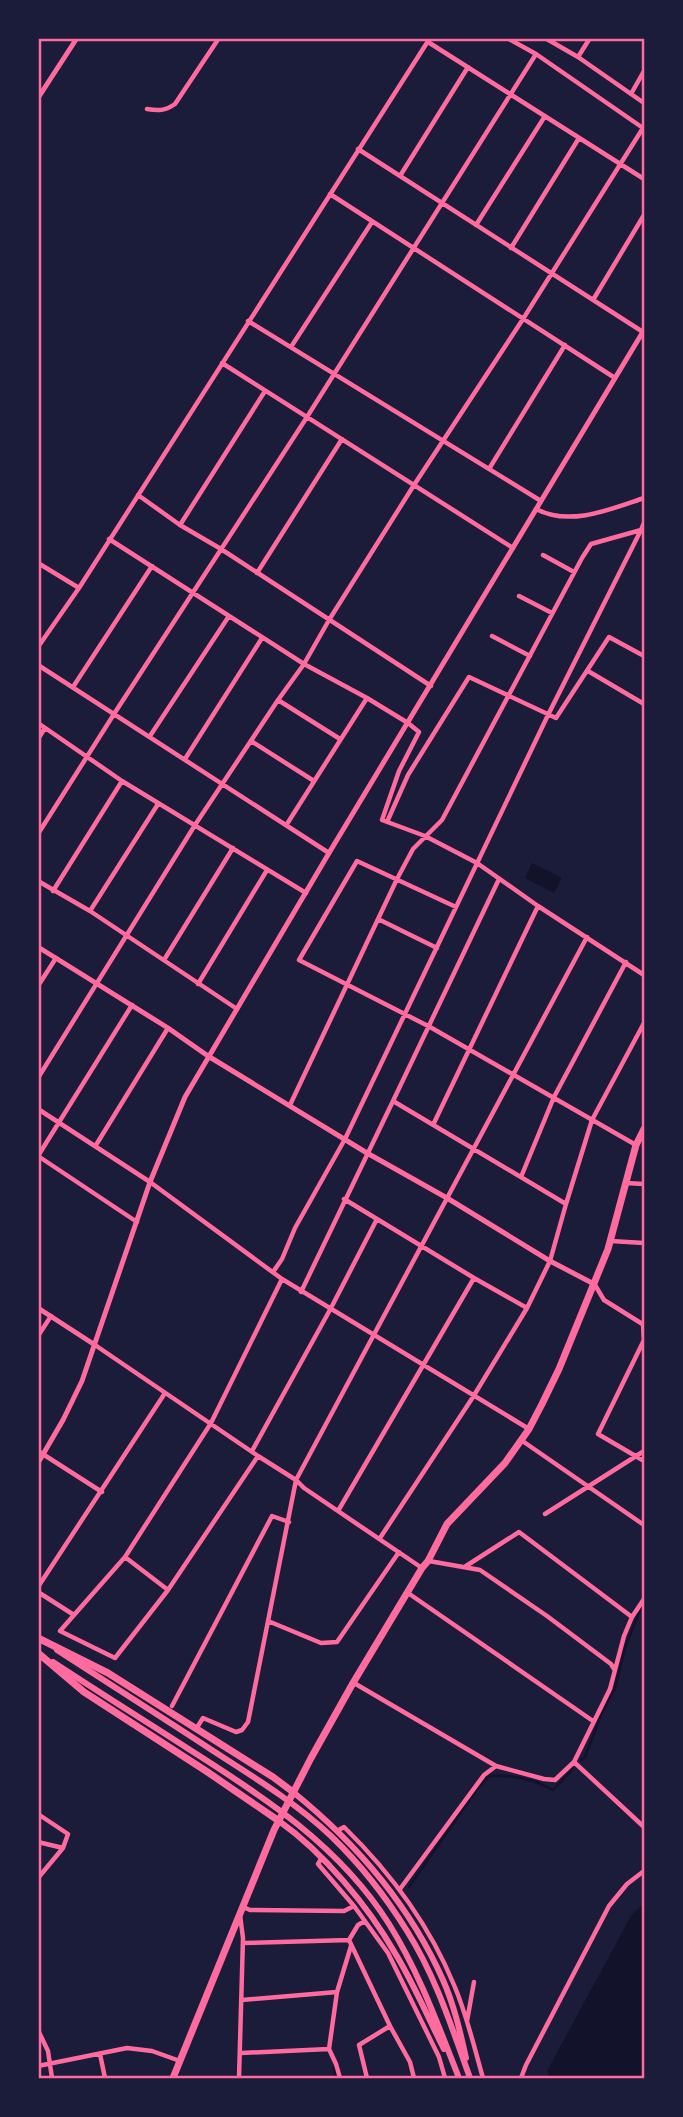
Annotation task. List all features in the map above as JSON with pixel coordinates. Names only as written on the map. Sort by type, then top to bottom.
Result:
[{"type":"main road","points":[[173,2078],[293,1793],[353,1683],[447,1524],[505,1463],[522,1440],[559,1370],[611,1241],[636,1145],[644,1130]]},
{"type":"main road","points":[[38,1638],[108,1674],[196,1728],[273,1777],[322,1815],[372,1868],[403,1908],[427,1947],[444,1982],[457,2019],[470,2078]]},
{"type":"main road","points":[[38,1638],[255,1778],[329,1835],[359,1866],[390,1906],[425,1963],[470,2078]]},
{"type":"main road","points":[[38,1653],[252,1790],[292,1818],[340,1861],[388,1921],[407,1953],[458,2078]]},
{"type":"main road","points":[[48,1659],[84,1692],[279,1821],[321,1859],[380,1928],[397,1956],[458,2078]]},
{"type":"street","points":[[38,98],[77,38]]},
{"type":"street","points":[[147,109],[158,111],[175,104],[219,38]]},
{"type":"street","points":[[38,1078],[195,825],[304,664],[414,485],[644,129],[536,54],[507,38]]},
{"type":"street","points":[[518,45],[522,38]]},
{"type":"street","points":[[545,38],[645,103]]},
{"type":"street","points":[[578,57],[590,38]]},
{"type":"street","points":[[38,647],[79,588],[429,40],[645,179]]},
{"type":"street","points":[[38,834],[307,417],[536,54]]},
{"type":"street","points":[[400,176],[468,67]]},
{"type":"street","points":[[631,94],[645,71]]},
{"type":"street","points":[[476,225],[545,116]]},
{"type":"street","points":[[512,247],[579,138]]},
{"type":"street","points":[[38,1463],[82,1381],[150,1182],[185,1097],[644,331],[358,149]]},
{"type":"street","points":[[330,194],[615,378]]},
{"type":"street","points":[[593,300],[645,215]]},
{"type":"street","points":[[291,347],[372,222]]},
{"type":"street","points":[[248,321],[541,501]]},
{"type":"street","points":[[489,469],[565,345]]},
{"type":"street","points":[[222,363],[513,548]]},
{"type":"street","points":[[180,525],[265,391]]},
{"type":"street","points":[[257,573],[342,439]]},
{"type":"street","points":[[138,495],[180,525],[432,686]]},
{"type":"street","points":[[536,509],[548,515],[571,517],[645,498]]},
{"type":"street","points":[[273,1272],[345,1139],[548,715],[645,523]]},
{"type":"street","points":[[290,1105],[413,849],[442,820],[591,544],[641,530]]},
{"type":"street","points":[[109,539],[304,664],[408,723],[419,732],[399,771],[382,820],[425,835],[477,863],[645,975]]},
{"type":"street","points":[[543,555],[574,572]]},
{"type":"street","points":[[38,563],[79,588]]},
{"type":"street","points":[[73,687],[152,566]]},
{"type":"street","points":[[519,596],[552,613]]},
{"type":"street","points":[[150,736],[229,616]]},
{"type":"street","points":[[492,636],[530,656]]},
{"type":"street","points":[[387,821],[408,775],[470,677],[556,718],[609,637],[645,656]]},
{"type":"street","points":[[185,759],[262,638]]},
{"type":"street","points":[[38,665],[329,853]]},
{"type":"street","points":[[588,671],[645,704]]},
{"type":"street","points":[[287,824],[367,698]]},
{"type":"street","points":[[278,699],[340,739]]},
{"type":"street","points":[[38,723],[158,804],[306,893]]},
{"type":"street","points":[[38,739],[46,728]]},
{"type":"street","points":[[251,741],[314,781]]},
{"type":"street","points":[[53,891],[122,781]]},
{"type":"street","points":[[90,911],[158,804]]},
{"type":"street","points":[[164,960],[233,848]]},
{"type":"street","points":[[456,907],[357,861],[299,960],[406,1014],[636,1145]]},
{"type":"street","points":[[198,984],[267,870]]},
{"type":"street","points":[[302,1292],[344,1199],[499,879]]},
{"type":"street","points":[[38,881],[90,911],[237,1009]]},
{"type":"street","points":[[433,1125],[538,906]]},
{"type":"street","points":[[378,919],[437,948]]},
{"type":"street","points":[[196,1728],[201,1720],[206,1718],[236,1732],[248,1722],[296,1480],[587,937]]},
{"type":"street","points":[[38,947],[208,1056],[367,1153],[594,1284],[604,1300],[644,1324],[644,1341],[598,1434],[645,1461]]},
{"type":"street","points":[[38,986],[56,958]]},
{"type":"street","points":[[521,1177],[554,1097],[626,962]]},
{"type":"street","points":[[132,1005],[39,1156],[137,1222]]},
{"type":"street","points":[[380,1538],[473,1397],[527,1308],[550,1261],[592,1120],[645,1023]]},
{"type":"street","points":[[96,1145],[168,1028]]},
{"type":"street","points":[[393,1101],[566,1204]]},
{"type":"street","points":[[38,1109],[150,1182],[282,1279],[529,1429]]},
{"type":"street","points":[[626,1183],[645,1184]]},
{"type":"street","points":[[344,1199],[527,1308]]},
{"type":"street","points":[[252,1451],[331,1308],[376,1219]]},
{"type":"street","points":[[611,1241],[645,1243]]},
{"type":"street","points":[[338,1511],[474,1278]]},
{"type":"street","points":[[258,1456],[168,1590],[115,1658],[60,1631],[125,1557],[211,1423],[282,1279]]},
{"type":"street","points":[[38,1308],[399,1552],[425,1564],[466,1566],[480,1570],[547,1616],[611,1664],[614,1670]]},
{"type":"street","points":[[38,1336],[51,1316]]},
{"type":"street","points":[[75,1615],[38,1590],[165,1393]]},
{"type":"street","points":[[522,1440],[645,1525]]},
{"type":"street","points":[[545,1514],[645,1451]]},
{"type":"street","points":[[41,1453],[102,1492]]},
{"type":"street","points":[[172,1706],[272,1516],[289,1522]]},
{"type":"street","points":[[466,1566],[519,1532],[632,1617]]},
{"type":"street","points":[[268,1621],[321,1643],[337,1642],[399,1552]]},
{"type":"street","points":[[125,1557],[168,1590]]},
{"type":"street","points":[[407,1593],[593,1721]]},
{"type":"street","points":[[353,1683],[496,1766],[555,1780],[574,1762],[610,1689],[632,1617],[645,1600]]},
{"type":"street","points":[[574,1762],[645,1827]]},
{"type":"street","points":[[400,1889],[484,1774],[496,1766]]},
{"type":"street","points":[[38,1814],[68,1834],[63,1848],[38,1878]]},
{"type":"street","points":[[337,1831],[344,1827],[376,1859],[425,1926],[454,1985],[482,2078]]},
{"type":"street","points":[[38,1842],[63,1848]]},
{"type":"street","points":[[321,1859],[318,1864],[354,1906],[388,1953],[439,2057],[445,2078]]},
{"type":"street","points":[[521,2078],[609,1906],[627,1884],[645,1871]]},
{"type":"street","points":[[239,2078],[242,1910],[344,1911],[354,1906]]},
{"type":"street","points":[[340,2078],[329,2049],[337,1992],[350,1943],[358,1925],[365,1921]]},
{"type":"street","points":[[243,1943],[350,1943]]},
{"type":"street","points":[[350,1943],[410,2062],[414,2078]]},
{"type":"street","points":[[467,2022],[474,1982]]},
{"type":"street","points":[[242,2000],[337,1992]]},
{"type":"street","points":[[367,2078],[359,2045],[390,2026]]},
{"type":"street","points":[[38,2030],[48,2050],[52,2078]]},
{"type":"street","points":[[38,2066],[127,2048],[152,2050],[180,2061]]},
{"type":"street","points":[[241,2053],[329,2049]]},
{"type":"street","points":[[100,2054],[105,2078]]},
{"type":"shaded area","points":[[532,863],[562,878],[554,893],[525,878]]},
{"type":"shaded area","points":[[644,1903],[644,2078],[550,2078],[547,2071],[631,1916]]},
{"type":"waterway","points":[[581,1760],[585,1757],[615,1688],[625,1648],[644,1606]]},
{"type":"waterway","points":[[409,1887],[489,1776],[522,1779],[553,1790],[573,1769]]},
{"type":"waterway","points":[[334,2068],[336,2078]]}]
